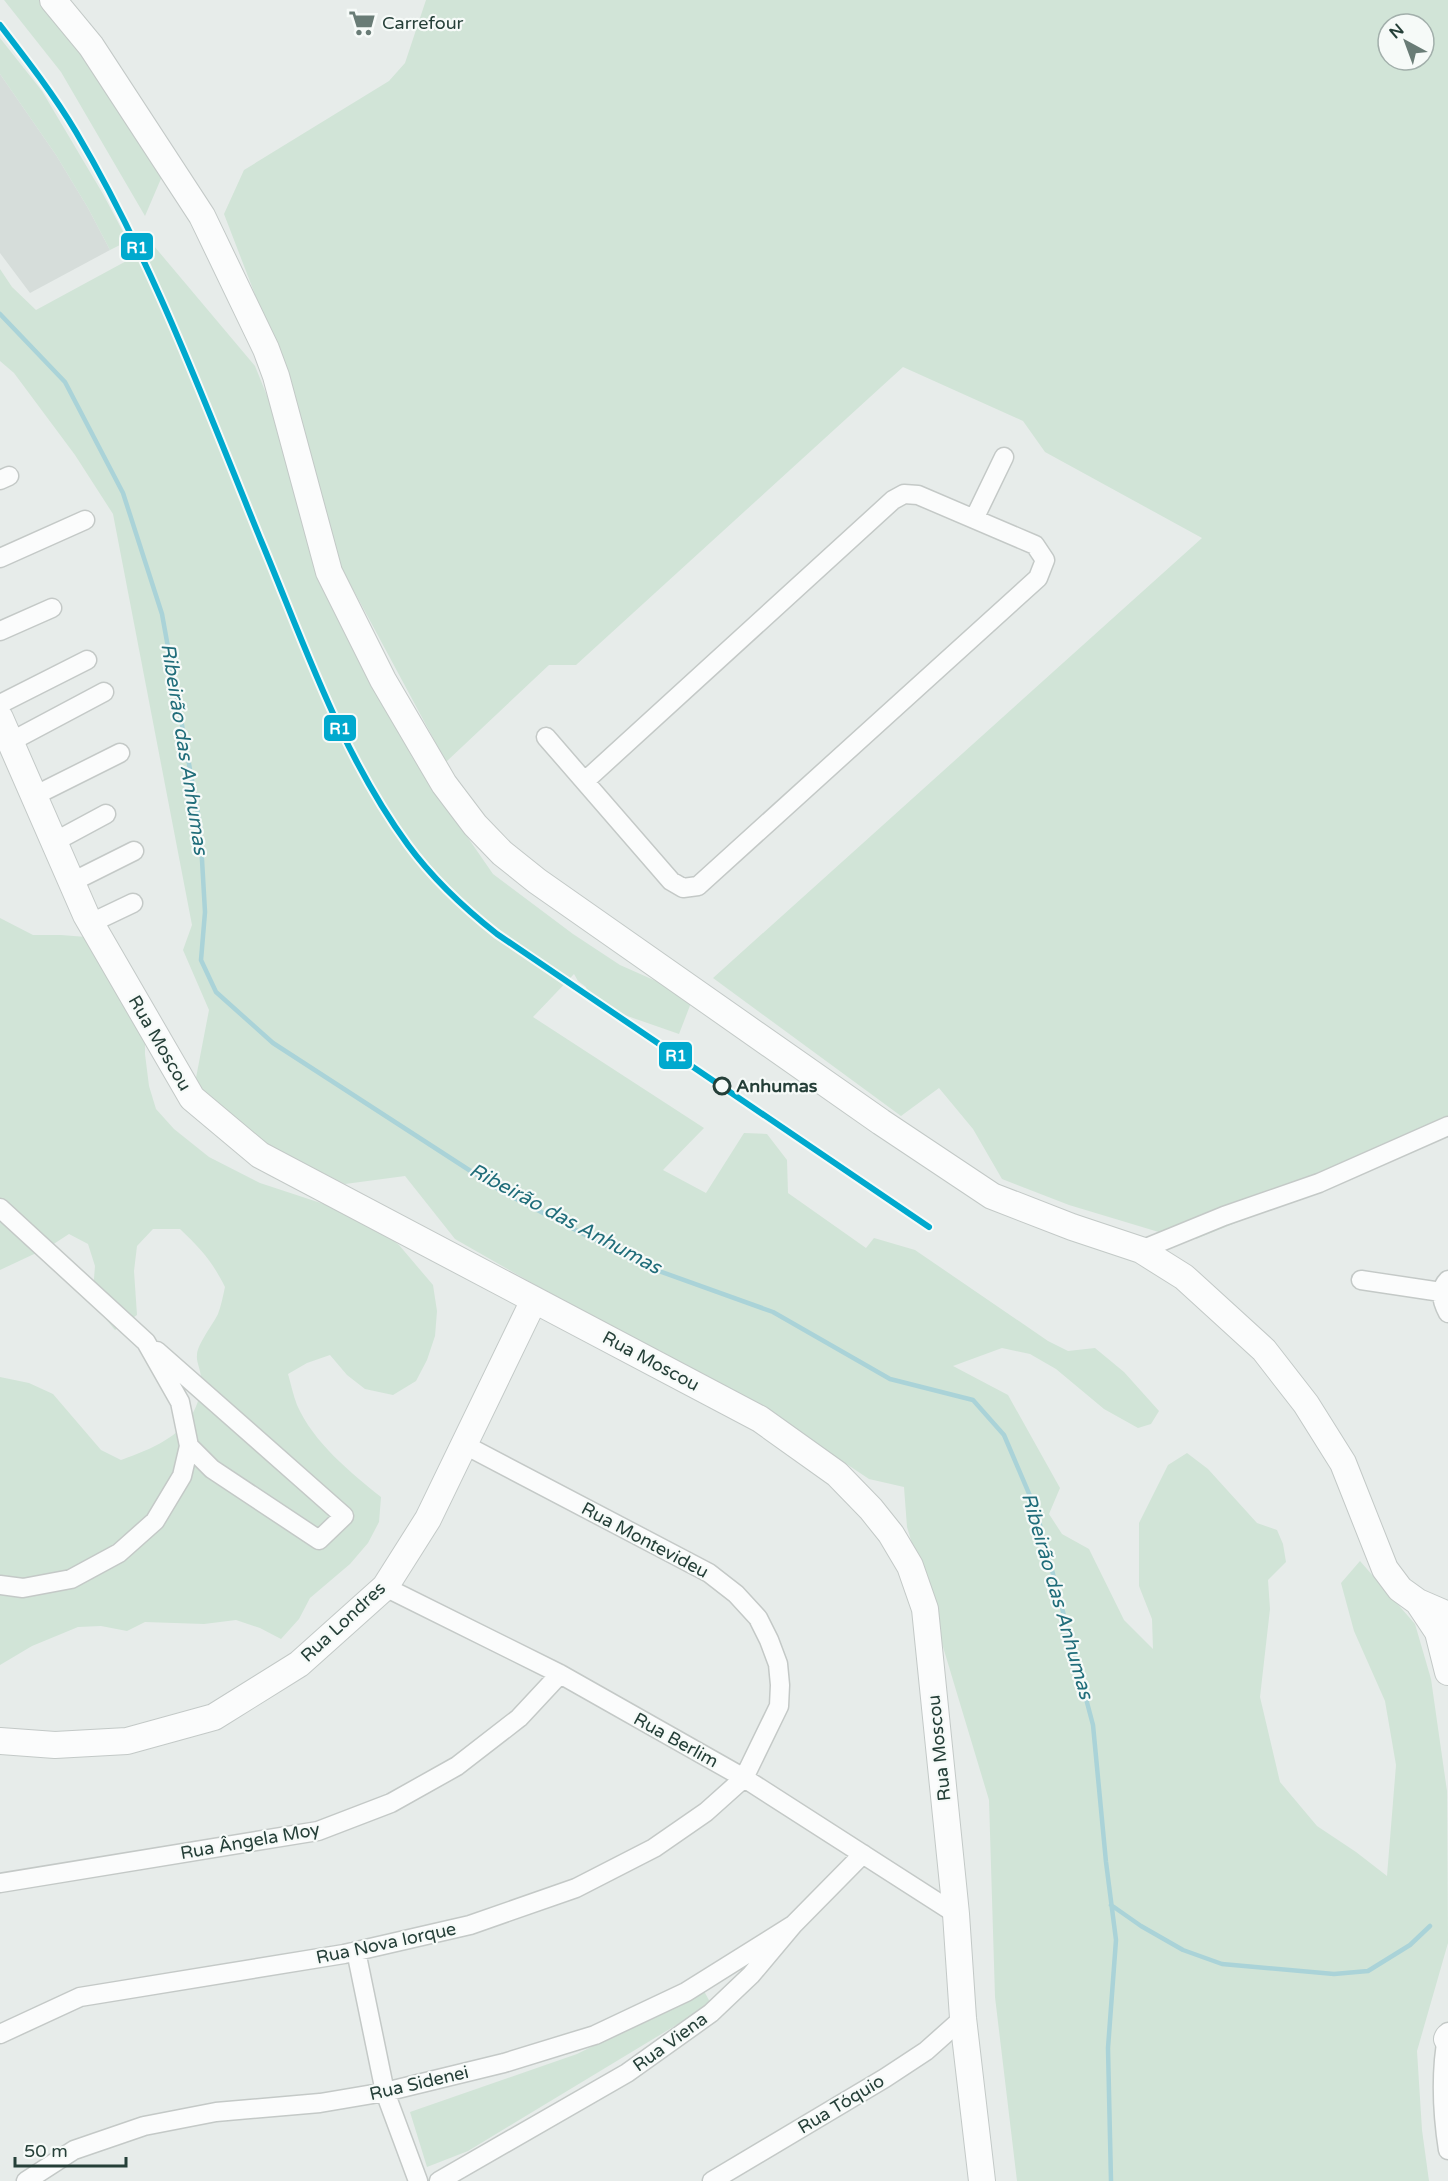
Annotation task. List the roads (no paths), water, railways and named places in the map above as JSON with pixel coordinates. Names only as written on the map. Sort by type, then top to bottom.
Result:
[{"type":"street","points":[[53,0],[91,46],[202,216],[266,348],[276,376],[329,572],[383,680],[444,784],[475,825],[502,854],[537,881],[881,1122],[992,1196],[1072,1227],[1141,1250],[1184,1277],[1263,1350],[1306,1404],[1342,1463],[1385,1569],[1400,1589],[1418,1602],[1448,1615]]},
{"type":"street","points":[[974,519],[1004,457]]},
{"type":"street","points":[[546,737],[671,881],[683,888],[698,886],[1038,578],[1045,560],[1035,545],[918,495],[904,494],[893,500],[585,781]]},
{"type":"street","points":[[0,558],[85,520]]},
{"type":"street","points":[[0,631],[52,608]]},
{"type":"street","points":[[0,704],[87,660]]},
{"type":"street","points":[[10,742],[104,692]]},
{"type":"street","name":"Rua Moscou","points":[[0,718],[91,923],[192,1098],[260,1155],[760,1419],[837,1474],[891,1534],[910,1566],[925,1609],[956,1914],[963,2018],[982,2181]]},
{"type":"street","points":[[34,796],[120,753]]},
{"type":"street","points":[[54,842],[106,814]]},
{"type":"street","points":[[72,882],[134,851]]},
{"type":"street","points":[[91,923],[133,903]]},
{"type":"street","points":[[1141,1250],[1224,1216],[1319,1183],[1448,1126]]},
{"type":"street","points":[[0,1208],[146,1342],[344,1516],[319,1540],[212,1469],[189,1446]]},
{"type":"street","points":[[1361,1280],[1445,1286],[1442,1300],[1448,1313]]},
{"type":"street","name":"Rua Londres","points":[[0,1741],[55,1745],[127,1741],[214,1717],[299,1664],[384,1587],[428,1519],[534,1300]]},
{"type":"street","points":[[0,1585],[23,1588],[71,1579],[119,1553],[155,1521],[182,1476],[189,1446],[180,1402],[146,1342]]},
{"type":"street","name":"Rua Montevideu","points":[[465,1445],[709,1572],[736,1594],[758,1618],[778,1664],[779,1706],[744,1778]]},
{"type":"street","name":"Rua Berlim","points":[[384,1587],[560,1674],[744,1778],[956,1914]]},
{"type":"street","points":[[1418,1602],[1438,1632],[1448,1672]]},
{"type":"street","name":"Rua Ângela Moy","points":[[0,1883],[318,1831],[391,1803],[457,1766],[519,1718],[560,1674]]},
{"type":"street","name":"Rua Nova Iorque","points":[[0,2034],[80,1996],[356,1951],[471,1925],[576,1888],[654,1848],[706,1812],[744,1778]]},
{"type":"street","name":"Rua Viena","points":[[439,2181],[627,2073],[711,2013],[751,1976],[793,1924],[863,1854]]},
{"type":"street","name":"Rua Sidenei","points":[[26,2181],[74,2150],[144,2126],[216,2112],[320,2103],[385,2092],[504,2063],[595,2035],[686,1992],[793,1924]]},
{"type":"street","points":[[356,1951],[385,2092],[418,2181]]},
{"type":"street","points":[[737,1960],[751,1976]]},
{"type":"street","points":[[708,1978],[725,2000]]},
{"type":"street","name":"Rua Tóquio","points":[[712,2181],[885,2078],[926,2051],[963,2018]]},
{"type":"street","points":[[1448,2036],[1442,2073],[1442,2115],[1448,2150]]},
{"type":"waterway","name":"Ribeirão das Anhumas","points":[[0,314],[65,382],[123,493],[162,614],[200,825],[205,912],[201,960],[216,992],[273,1043],[503,1192],[645,1266],[773,1312],[890,1379],[973,1400],[1004,1435],[1036,1510],[1093,1725],[1116,1940],[1108,2048],[1111,2181]]},
{"type":"waterway","points":[[1111,1905],[1141,1926],[1183,1950],[1222,1964],[1334,1974],[1368,1971],[1410,1945],[1430,1926]]},
{"type":"railway","points":[[914,1218],[929,1227]]},
{"type":"place","name":"Carrefour","points":[[362,23]]},
{"type":"place","name":"Anhumas","points":[[722,1086]]}]
